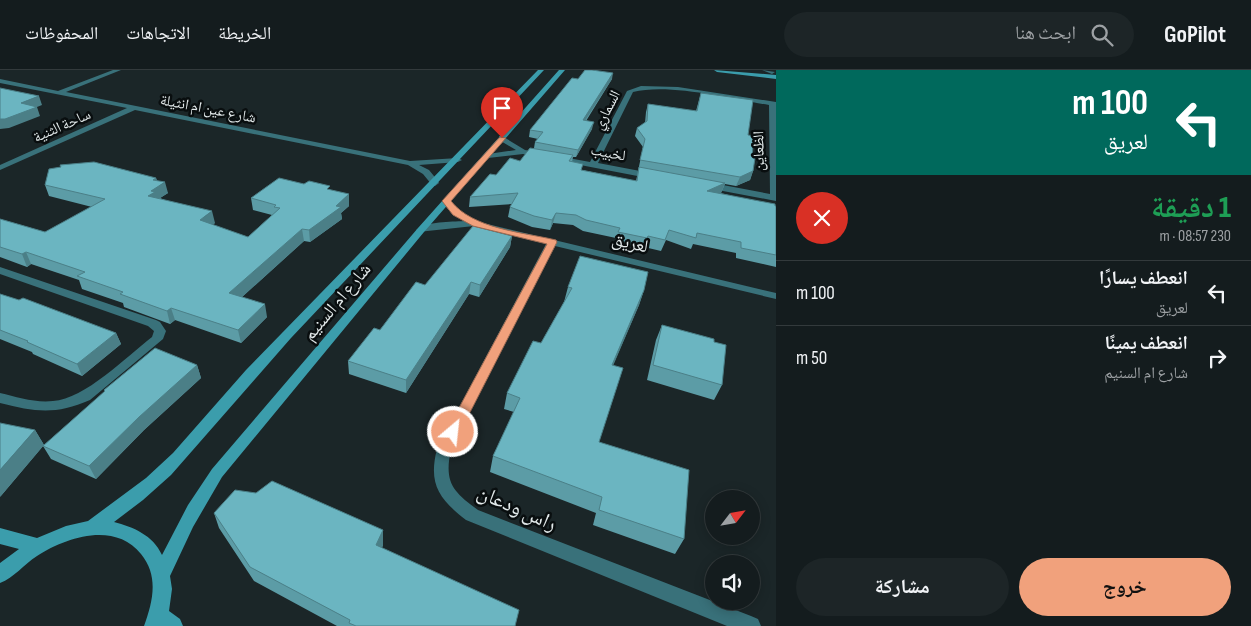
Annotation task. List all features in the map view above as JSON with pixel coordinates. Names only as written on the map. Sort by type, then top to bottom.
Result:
[{"type":"main road","name":"شارع ام السنيم","points":[[91,528],[123,507],[158,477],[250,374],[458,160],[542,70]]},
{"type":"main road","name":"شارع ام السنيم","points":[[162,573],[192,509],[217,473],[421,230],[562,70]]},
{"type":"main road","points":[[717,70],[772,73]]},
{"type":"main road","points":[[755,70],[772,73]]},
{"type":"main road","points":[[0,575],[11,564],[38,546],[69,533],[91,528],[120,530],[140,540],[154,554],[162,573],[164,593],[162,623]]},
{"type":"main road","points":[[0,536],[38,546]]},
{"type":"street","points":[[58,93],[118,70]]},
{"type":"street","name":"شارع عين ام انثيلة","points":[[0,81],[410,163],[458,160]]},
{"type":"street","name":"السماري","points":[[593,165],[630,91],[635,88],[660,87],[774,103]]},
{"type":"street","name":"الظعاين","points":[[774,103],[775,198]]},
{"type":"street","name":"ساحة الثنية","points":[[0,168],[134,108]]},
{"type":"street","name":"لخبيب","points":[[502,138],[523,152]]},
{"type":"street","name":"لخبيب","points":[[488,156],[523,152],[660,177]]},
{"type":"street","name":"شارع عين ام انثيلة","points":[[410,163],[426,172],[435,183]]},
{"type":"street","points":[[698,184],[775,198]]},
{"type":"street","name":"لعريق","points":[[446,201],[456,213],[476,224]]},
{"type":"street","name":"لعريق","points":[[421,230],[447,225],[476,224],[776,296]]},
{"type":"street","name":"راس ودعان","points":[[552,242],[444,449],[439,467],[442,484],[454,502],[472,515],[751,626]]},
{"type":"street","points":[[0,270],[152,323],[160,331],[157,339],[85,397],[74,403],[48,408],[0,398]]},
{"type":"building","points":[[585,70],[613,73],[583,120],[594,122],[578,150],[535,142],[543,132],[530,130],[572,78],[578,79]]},
{"type":"building","points":[[0,88],[39,96],[21,103],[37,107],[5,119],[0,119]]},
{"type":"building","points":[[701,93],[753,100],[748,135],[754,136],[752,157],[755,158],[753,171],[740,177],[640,160],[645,139],[637,128],[647,121],[648,104],[697,111]]},
{"type":"building","points":[[530,148],[573,155],[569,161],[583,164],[581,170],[637,181],[639,167],[725,183],[707,191],[775,204],[776,255],[741,248],[741,242],[697,233],[696,238],[669,230],[665,240],[618,232],[620,228],[586,220],[576,215],[556,213],[552,220],[534,216],[510,207],[518,193],[470,197],[490,174],[496,175],[510,158],[520,161]]},
{"type":"building","points":[[94,162],[165,182],[151,191],[155,192],[148,196],[212,211],[200,220],[248,237],[280,208],[274,207],[276,205],[251,198],[279,178],[304,184],[309,181],[330,186],[327,189],[349,194],[336,206],[341,207],[309,230],[302,229],[229,293],[265,304],[238,330],[171,308],[167,311],[120,294],[123,292],[77,276],[85,272],[26,252],[22,254],[0,247],[0,219],[45,232],[105,199],[45,185],[49,169],[61,167],[60,165]]},
{"type":"building","points":[[473,226],[512,236],[480,285],[471,282],[406,380],[348,361],[374,328],[380,330],[416,282],[425,285]]},
{"type":"building","points":[[580,256],[648,272],[644,290],[612,365],[623,368],[599,442],[689,470],[684,539],[599,510],[602,497],[493,456],[520,398],[507,393],[533,341],[541,343],[572,288],[568,287]]},
{"type":"building","points":[[0,294],[19,300],[23,298],[116,333],[77,364],[0,330]]},
{"type":"building","points":[[662,325],[714,339],[714,342],[726,345],[722,385],[653,365]]},
{"type":"building","points":[[155,348],[197,365],[139,417],[89,466],[43,446],[104,390]]},
{"type":"building","points":[[0,423],[35,430],[0,470]]},
{"type":"building","points":[[272,481],[383,530],[376,545],[519,610],[515,626],[356,626],[349,623],[350,620],[250,567],[214,513],[235,490],[256,493]]},
{"type":"route","points":[[453,432],[552,242],[476,224],[456,213],[446,201],[502,138]]}]
